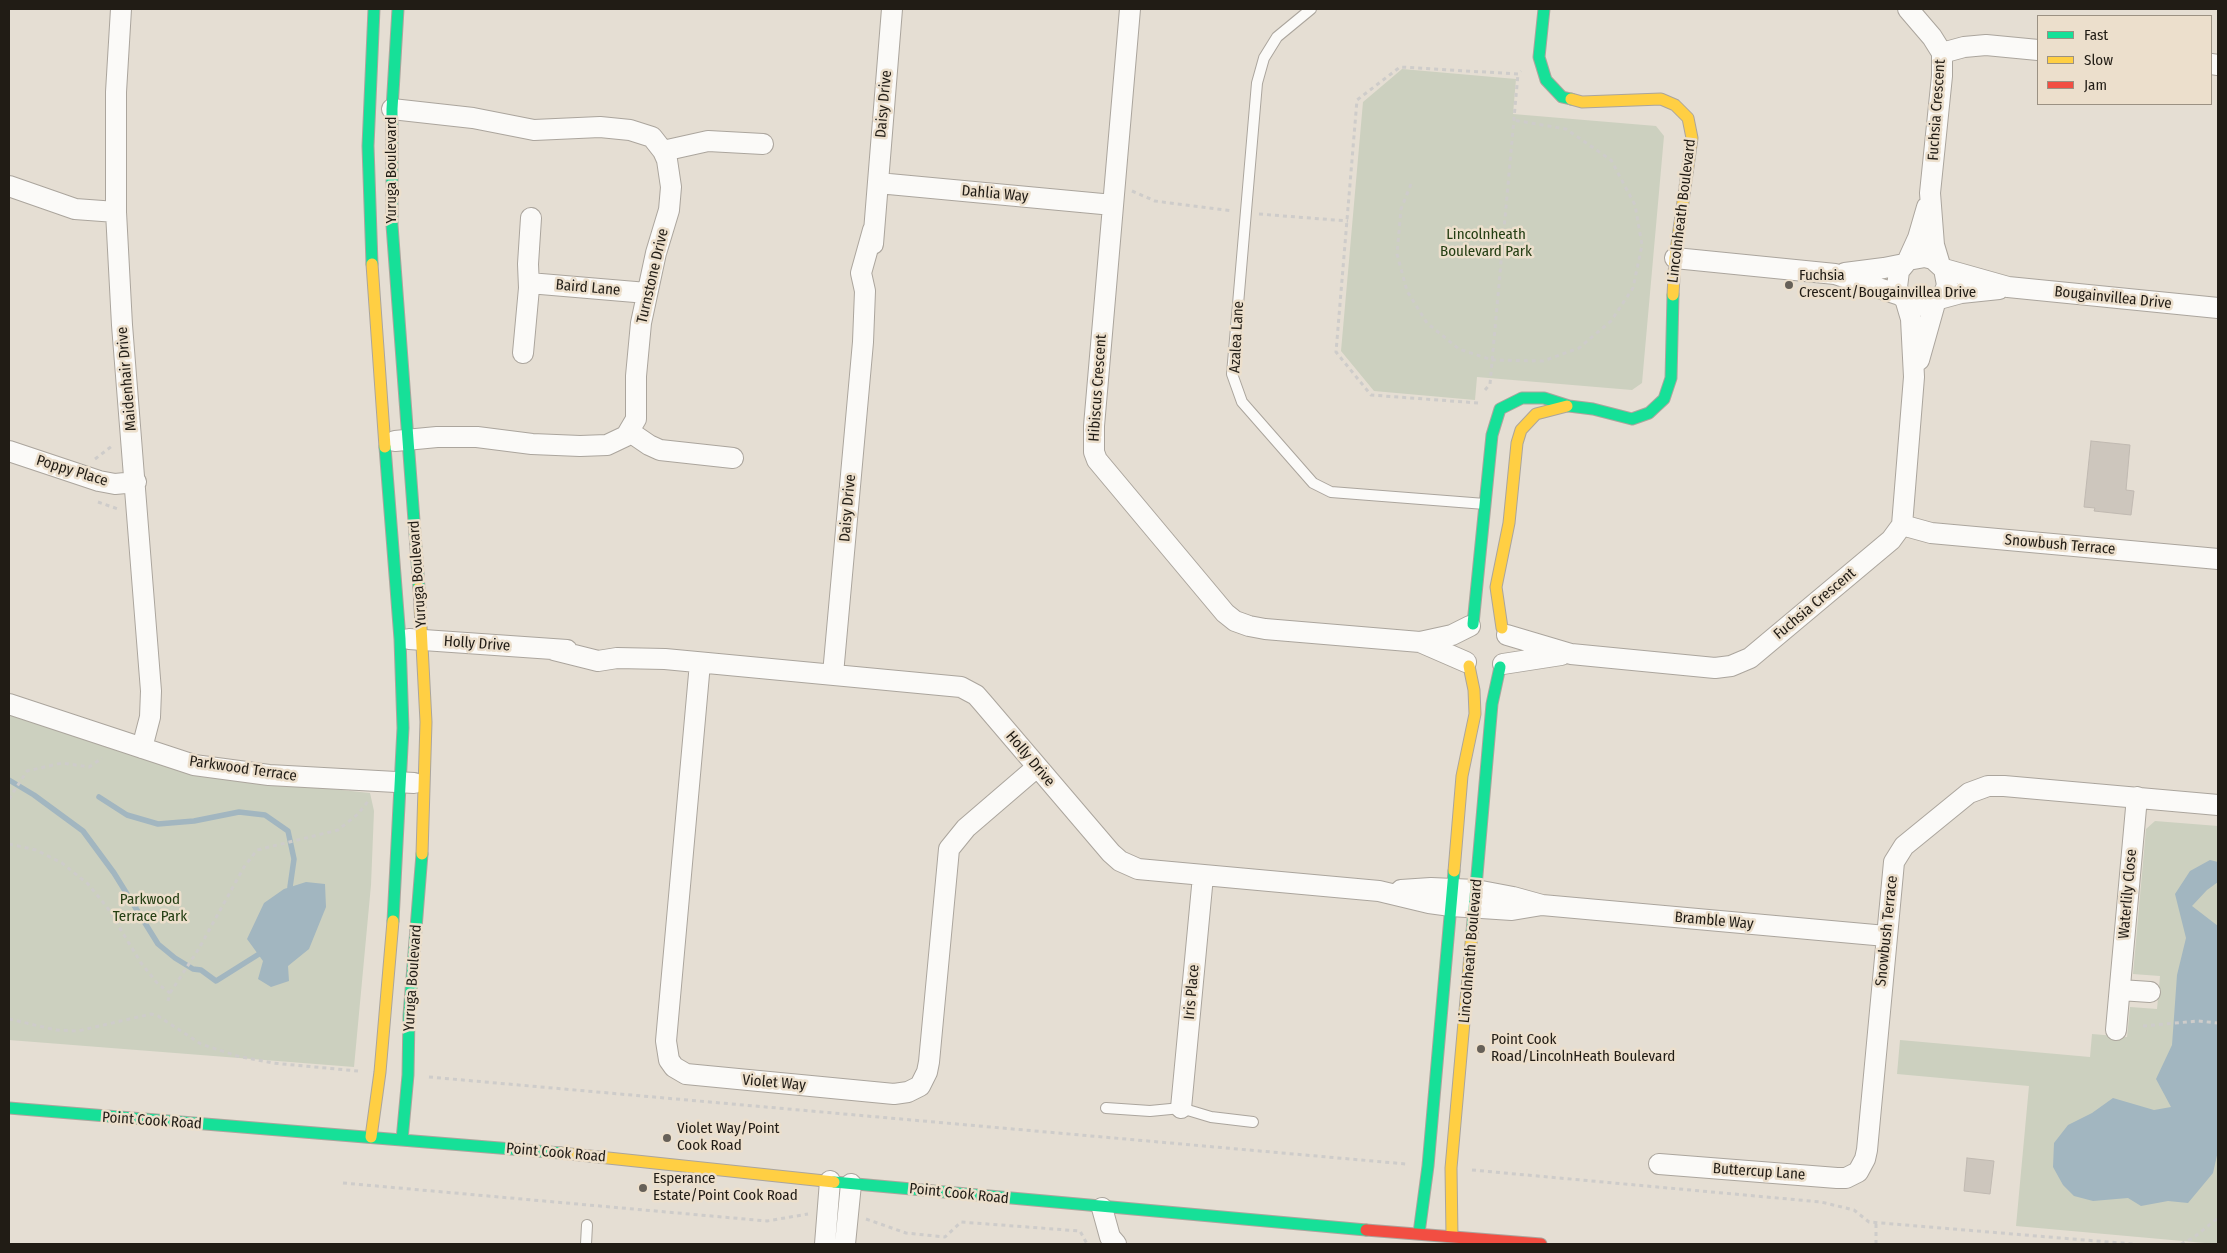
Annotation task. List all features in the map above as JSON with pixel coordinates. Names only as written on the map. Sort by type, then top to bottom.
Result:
[{"type":"street","name":"Maidenhair Drive","points":[[121,9],[116,92],[116,212],[122,325],[136,482],[151,691],[150,717],[142,748]]},
{"type":"street","name":"Yuruga Boulevard","points":[[371,1137],[380,1072],[397,875],[404,728],[400,639],[384,442],[368,191],[374,9]]},
{"type":"street","name":"Yuruga Boulevard","points":[[398,9],[392,109],[392,225],[422,639],[426,784],[422,857],[408,1015],[408,1075],[402,1140]]},
{"type":"street","name":"Daisy Drive","points":[[833,674],[863,342],[875,288],[872,268],[873,230],[892,9]]},
{"type":"street","name":"Hibiscus Crescent","points":[[1130,9],[1094,426],[1094,452],[1101,466],[1225,613],[1235,621],[1249,626],[1264,628],[1420,642],[1452,635],[1472,625]]},
{"type":"street","name":"Lincolnheath Boulevard","points":[[1496,415],[1508,403],[1522,398],[1544,398],[1569,406],[1593,409],[1632,419],[1649,414],[1664,399],[1671,378],[1671,322],[1675,258],[1692,138],[1688,118],[1675,105],[1662,99],[1582,102],[1562,97],[1546,80],[1539,57],[1544,9]]},
{"type":"street","name":"Fuchsia Crescent","points":[[1908,9],[1942,52],[1930,193],[1934,245],[1942,267]]},
{"type":"street","points":[[1942,52],[1986,45],[2037,50]]},
{"type":"street","points":[[392,109],[474,118],[534,130],[600,127],[630,130],[652,137],[664,151],[708,140],[763,144]]},
{"type":"street","name":"Turnstone Drive","points":[[630,432],[637,410],[638,350],[647,294],[671,198],[670,173],[664,151]]},
{"type":"street","name":"Dahlia Way","points":[[878,183],[1114,195]]},
{"type":"street","points":[[9,186],[75,208],[116,212]]},
{"type":"street","name":"Fuchsia Crescent","points":[[1906,262],[1918,238],[1930,193]]},
{"type":"street","points":[[523,352],[529,283],[528,264],[531,218]]},
{"type":"street","points":[[1675,258],[1836,274],[1884,268],[1916,257],[1925,257],[1942,267],[1947,285],[1937,301],[1914,377]]},
{"type":"street","points":[[1902,525],[1914,377],[1911,319],[1897,279],[1906,262]]},
{"type":"street","name":"Bougainvillea Drive","points":[[1942,267],[2008,287],[2218,308]]},
{"type":"street","points":[[1836,274],[1903,298],[1920,307],[1937,301]]},
{"type":"street","name":"Baird Lane","points":[[529,283],[647,294]]},
{"type":"street","name":"Bougainvillea Drive","points":[[1937,301],[1961,293],[2008,287]]},
{"type":"street","name":"Lincolnheath Boulevard","points":[[1521,430],[1536,414],[1569,406]]},
{"type":"street","points":[[1496,415],[1521,430],[1517,443],[1507,530],[1496,587],[1510,650],[1502,665],[1485,671],[1468,664],[1462,655],[1461,639],[1472,625],[1486,504],[1492,435],[1496,415]]},
{"type":"street","points":[[384,442],[477,437],[532,444],[580,446],[615,443],[630,432],[660,450],[734,458]]},
{"type":"street","name":"Poppy Place","points":[[9,451],[99,481],[116,484],[136,482]]},
{"type":"street","name":"Fuchsia Crescent","points":[[1505,632],[1571,654],[1715,668],[1731,666],[1750,658],[1890,540],[1902,525]]},
{"type":"street","name":"Snowbush Terrace","points":[[1902,525],[1931,533],[2218,559]]},
{"type":"street","points":[[1472,625],[1488,622],[1505,632]]},
{"type":"street","name":"Holly Drive","points":[[400,639],[422,639],[554,650],[598,661],[617,658],[665,660],[951,685],[968,690],[983,703],[1120,861],[1138,870],[1452,897]]},
{"type":"street","name":"Hibiscus Crescent","points":[[1420,642],[1468,664]]},
{"type":"street","name":"Fuchsia Crescent","points":[[1502,665],[1571,654]]},
{"type":"street","name":"Violet Way","points":[[700,664],[666,1041],[669,1060],[674,1067],[686,1074],[894,1094],[908,1092],[920,1086],[928,1067],[949,849],[966,828],[1037,767]]},
{"type":"street","name":"Lincolnheath Boulevard","points":[[1419,1233],[1428,1166],[1464,759],[1475,714],[1474,690],[1468,664]]},
{"type":"street","name":"Lincolnheath Boulevard","points":[[1452,1236],[1451,1168],[1492,704],[1502,665]]},
{"type":"street","name":"Parkwood Terrace","points":[[9,704],[194,765],[222,769],[426,784]]},
{"type":"street","name":"Snowbush Terrace","points":[[1858,1172],[1865,1160],[1867,1150],[1892,872],[1898,854],[1904,846],[1969,793],[1982,787],[1996,786],[2218,805]]},
{"type":"street","name":"Waterlily Close","points":[[2116,1030],[2137,797]]},
{"type":"street","name":"Iris Place","points":[[1181,1108],[1203,876]]},
{"type":"street","name":"Bramble Way","points":[[1452,897],[1476,899],[1513,897],[1542,905],[1886,936]]},
{"type":"street","points":[[2120,990],[2150,992]]},
{"type":"street","name":"Point Cook Road","points":[[9,1108],[112,1118],[593,1156],[851,1184],[1102,1208],[1541,1244]]},
{"type":"street","name":"Buttercup Lane","points":[[1659,1164],[1837,1178],[1846,1178],[1858,1172]]},
{"type":"street","points":[[830,1181],[845,1244]]},
{"type":"street","points":[[825,1244],[851,1184]]},
{"type":"street","points":[[1102,1208],[1110,1237],[1116,1244]]},
{"type":"lane","name":"Azalea Lane","points":[[1311,9],[1277,37],[1264,58],[1257,83],[1232,374],[1242,402],[1313,483],[1331,492],[1486,504]]},
{"type":"lane","points":[[1106,1108],[1150,1111],[1181,1108],[1211,1117],[1253,1122]]},
{"type":"lane","points":[[586,1244],[587,1225]]},
{"type":"path","points":[[1518,74],[1490,384],[1478,403],[1371,395],[1336,352],[1357,100],[1400,67],[1518,74],[1539,57]]},
{"type":"path","points":[[1411,184],[1401,209],[1397,254],[1407,291],[1426,323],[1459,349],[1492,360],[1543,361],[1579,348],[1611,321],[1633,288],[1642,245],[1635,205],[1611,160],[1566,129],[1513,120]]},
{"type":"path","points":[[1114,195],[1245,212],[1348,221]]},
{"type":"path","points":[[9,799],[27,771],[62,763],[89,767],[102,758]]},
{"type":"path","points":[[168,1001],[170,993],[198,950],[244,867],[256,850],[338,830],[358,814],[370,799]]},
{"type":"path","points":[[9,844],[36,850],[62,863],[88,884],[108,907],[150,976],[170,993]]},
{"type":"path","points":[[9,1019],[56,1030],[78,1031],[151,1014],[158,1016],[201,1044],[237,1056],[274,1063],[380,1072]]},
{"type":"path","points":[[2143,1026],[2167,1022],[2198,1021],[2218,1023]]},
{"type":"path","points":[[408,1075],[1428,1166]]},
{"type":"path","points":[[1451,1168],[1821,1202],[1854,1210],[1869,1222],[2133,1244]]},
{"type":"path","points":[[343,1183],[767,1221],[802,1214],[837,1216],[872,1220],[906,1233],[945,1237],[961,1222],[1080,1231],[1087,1244]]},
{"type":"path","points":[[2181,1244],[2218,1218]]},
{"type":"path","points":[[1876,1222],[1876,1244]]},
{"type":"green space","name":"Lincolnheath Boulevard Park","points":[[1402,69],[1516,79],[1513,114],[1656,126],[1664,136],[1642,383],[1632,390],[1477,377],[1475,400],[1374,391],[1341,351],[1363,102]]},
{"type":"green space","name":"Parkwood Terrace Park","points":[[9,714],[172,768],[199,775],[370,793],[374,811],[371,885],[354,1067],[9,1040]]},
{"type":"green space","points":[[2155,821],[2218,826],[2218,1242],[2216,1244],[2016,1226],[2029,1086],[1897,1074],[1900,1040],[2090,1057],[2092,1034],[2127,1037],[2130,1007],[2157,1009],[2160,976],[2133,974],[2146,829]]},
{"type":"water","points":[[2210,860],[2218,862],[2218,882],[2207,890],[2192,906],[2218,926],[2218,1151],[2213,1173],[2188,1203],[2168,1201],[2141,1206],[2128,1198],[2093,1201],[2074,1196],[2063,1185],[2053,1167],[2054,1143],[2068,1125],[2092,1113],[2113,1098],[2154,1110],[2171,1107],[2156,1079],[2172,1045],[2177,975],[2186,938],[2175,894],[2190,871]]},
{"type":"water","points":[[306,882],[325,884],[326,907],[309,949],[288,966],[289,981],[271,987],[258,979],[263,961],[247,939],[264,903],[284,889]]},
{"type":"building","points":[[2091,441],[2130,445],[2126,490],[2134,491],[2131,515],[2094,511],[2095,508],[2084,507]]},
{"type":"building","points":[[1967,1158],[1994,1161],[1990,1194],[1964,1191]]},
{"type":"waterway","points":[[9,780],[34,795],[83,831],[114,873],[158,944],[175,958],[193,969],[201,970],[216,981],[259,954]]},
{"type":"waterway","points":[[99,797],[127,815],[158,824],[194,821],[239,812],[265,815],[288,831],[294,859],[290,887]]},
{"type":"traffic: fast","points":[[372,264],[368,146],[374,9]]},
{"type":"traffic: fast","points":[[398,9],[392,109],[392,225],[419,588]]},
{"type":"traffic: fast","points":[[1544,9],[1539,57],[1546,80],[1562,97],[1571,99]]},
{"type":"traffic: fast","points":[[1473,624],[1492,435],[1500,409],[1522,398],[1544,398],[1569,406],[1593,409],[1632,419],[1649,413],[1664,399],[1671,378],[1673,295]]},
{"type":"traffic: fast","points":[[385,447],[400,639],[403,728],[393,921]]},
{"type":"traffic: fast","points":[[1472,932],[1492,704],[1500,667]]},
{"type":"traffic: fast","points":[[402,1140],[408,1075],[409,1015],[422,854]]},
{"type":"traffic: fast","points":[[1419,1233],[1428,1166],[1454,871]]},
{"type":"traffic: fast","points":[[9,1108],[561,1153]]},
{"type":"traffic: fast","points":[[834,1182],[1366,1230]]},
{"type":"traffic: slow","points":[[1571,99],[1582,102],[1661,99],[1675,105],[1688,118],[1692,138],[1675,258],[1673,295]]},
{"type":"traffic: slow","points":[[372,264],[385,447]]},
{"type":"traffic: slow","points":[[1502,628],[1496,587],[1509,523],[1517,443],[1521,430],[1536,414],[1567,406]]},
{"type":"traffic: slow","points":[[419,588],[426,722],[422,854]]},
{"type":"traffic: slow","points":[[1454,871],[1462,776],[1475,714],[1474,690],[1469,666]]},
{"type":"traffic: slow","points":[[371,1137],[380,1072],[393,921]]},
{"type":"traffic: slow","points":[[1452,1236],[1451,1168],[1472,932]]},
{"type":"traffic: slow","points":[[561,1153],[834,1182]]},
{"type":"traffic: jam","points":[[1366,1230],[1541,1244]]},
{"type":"place","name":"Fuchsia Crescent/Bougainvillea Drive","points":[[1789,285]]},
{"type":"place","name":"Point Cook Road/LincolnHeath Boulevard","points":[[1481,1049]]},
{"type":"place","name":"Violet Way/Point Cook Road","points":[[667,1138]]},
{"type":"place","name":"Esperance Estate/Point Cook Road","points":[[643,1188]]}]
